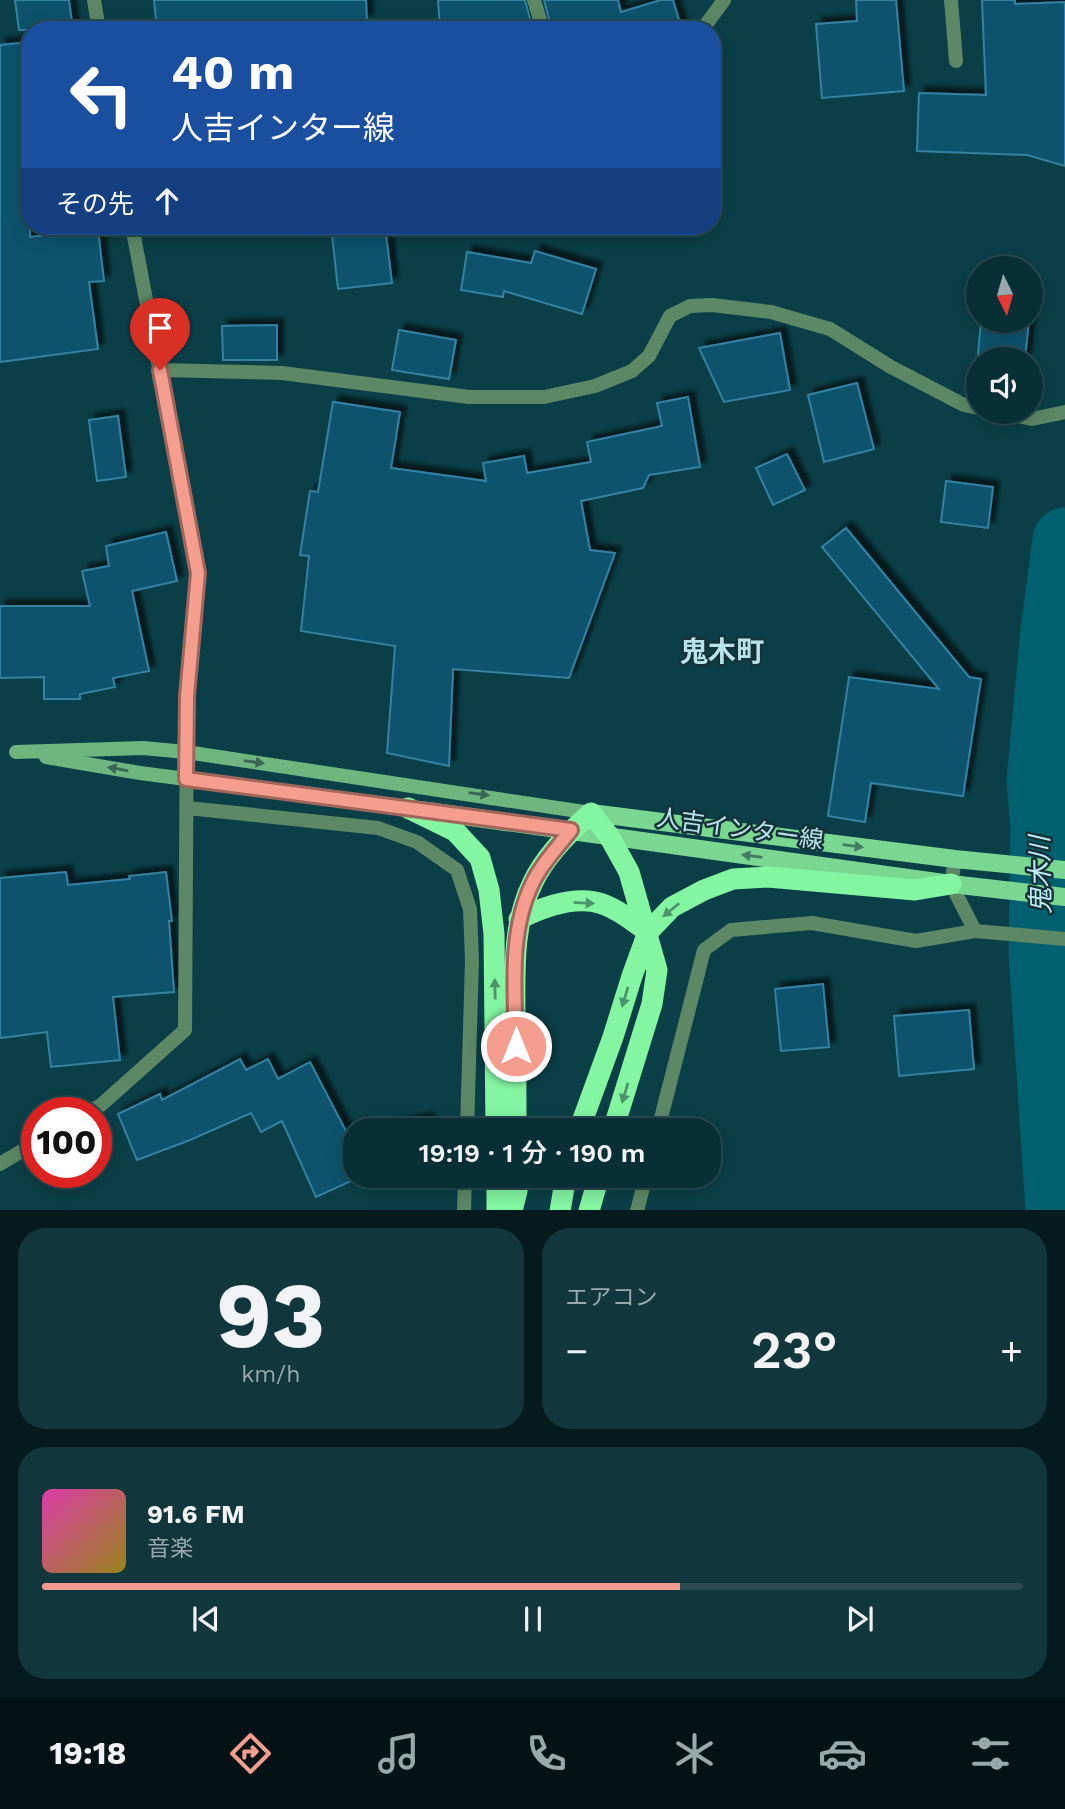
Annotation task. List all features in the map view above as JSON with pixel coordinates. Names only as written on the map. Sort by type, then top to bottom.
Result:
[{"type":"highway","points":[[408,808],[455,831],[480,858],[489,890],[494,934],[496,1118]]},
{"type":"highway","points":[[516,1118],[515,956],[519,919],[533,882],[571,830],[591,813],[629,872],[648,932],[656,970],[652,1004],[617,1118]]},
{"type":"highway","points":[[583,1118],[648,932],[672,907],[704,890],[733,879],[768,877],[915,890],[951,884]]},
{"type":"highway","points":[[519,919],[541,908],[575,901],[604,904],[648,932]]},
{"type":"highway","points":[[497,1188],[497,1210]]},
{"type":"highway","points":[[512,1210],[517,1188]]},
{"type":"highway","points":[[560,1210],[564,1188]]},
{"type":"highway","points":[[589,1210],[595,1188]]},
{"type":"main road","name":"人吉インター線","points":[[408,808],[951,884],[1065,897]]},
{"type":"main road","name":"人吉インター線","points":[[591,813],[955,859],[1065,870]]},
{"type":"street","points":[[94,0],[98,21]]},
{"type":"street","points":[[534,0],[540,21]]},
{"type":"street","points":[[709,21],[724,0]]},
{"type":"street","points":[[951,0],[956,61]]},
{"type":"street","points":[[110,1097],[185,1030],[187,696],[198,573],[134,235]]},
{"type":"street","points":[[160,370],[282,373],[469,397],[544,397],[595,386],[632,371],[649,356],[670,316],[690,306],[712,305],[771,312],[830,329],[891,367],[966,405]]},
{"type":"street","points":[[1043,417],[1065,412]]},
{"type":"street","points":[[16,752],[143,748],[186,752],[591,813]]},
{"type":"street","points":[[0,750],[186,779],[408,808]]},
{"type":"street","points":[[188,808],[378,828],[418,842],[457,870],[470,909],[472,961],[467,1118]]},
{"type":"street","points":[[955,859],[951,884],[975,931]]},
{"type":"street","points":[[661,1118],[704,950],[730,930],[812,923],[916,941],[975,931],[1065,939]]},
{"type":"street","points":[[0,1164],[21,1152]]},
{"type":"street","points":[[464,1210],[465,1188]]},
{"type":"street","points":[[637,1210],[643,1188]]},
{"type":"building","points":[[15,0],[69,0],[72,21],[21,21],[19,30]]},
{"type":"building","points":[[154,0],[366,0],[367,20],[357,21],[156,21]]},
{"type":"building","points":[[438,0],[525,0],[531,21],[440,21]]},
{"type":"building","points":[[544,0],[618,0],[621,12],[661,0],[673,0],[679,21],[550,21]]},
{"type":"building","points":[[856,0],[896,0],[904,91],[822,98],[816,24],[857,21]]},
{"type":"building","points":[[982,0],[1015,0],[1015,4],[1065,2],[1065,166],[1027,155],[917,151],[919,93],[986,95]]},
{"type":"building","points":[[21,43],[21,235],[99,235],[104,281],[89,282],[98,349],[0,362],[0,45]]},
{"type":"building","points":[[332,235],[386,235],[392,283],[338,289]]},
{"type":"building","points":[[535,251],[596,269],[582,314],[504,291],[503,297],[461,290],[467,252],[531,263]]},
{"type":"building","points":[[277,325],[277,360],[223,360],[222,326]]},
{"type":"building","points":[[399,330],[456,340],[449,379],[392,370]]},
{"type":"building","points":[[780,333],[790,390],[724,402],[699,348]]},
{"type":"building","points":[[980,333],[1028,333],[1026,347],[979,347]]},
{"type":"building","points":[[857,383],[874,449],[824,462],[808,395]]},
{"type":"building","points":[[688,397],[700,467],[649,475],[643,488],[581,501],[590,550],[615,553],[569,678],[453,669],[449,766],[387,753],[395,646],[301,631],[309,556],[300,555],[310,491],[318,492],[333,402],[400,412],[391,468],[486,481],[483,463],[524,456],[527,473],[591,462],[587,442],[662,426],[657,403]]},
{"type":"building","points":[[118,416],[126,477],[97,481],[89,420]]},
{"type":"building","points":[[787,454],[805,490],[773,505],[756,468]]},
{"type":"building","points":[[946,481],[993,487],[988,528],[941,522]]},
{"type":"building","points":[[846,528],[969,677],[981,679],[963,796],[871,783],[865,822],[828,816],[849,677],[939,689],[822,547]]},
{"type":"building","points":[[166,532],[177,581],[132,591],[149,671],[113,678],[115,687],[80,694],[80,699],[44,699],[44,677],[0,678],[0,606],[90,606],[82,571],[109,566],[106,546]]},
{"type":"building","points":[[66,872],[68,885],[130,879],[129,876],[166,872],[172,921],[169,921],[174,992],[113,997],[120,1060],[51,1067],[47,1032],[0,1038],[0,878]]},
{"type":"building","points":[[823,984],[829,1047],[781,1051],[775,989]]},
{"type":"building","points":[[969,1010],[974,1069],[899,1076],[894,1016]]},
{"type":"building","points":[[240,1059],[246,1070],[268,1059],[278,1079],[310,1062],[343,1125],[343,1185],[316,1197],[282,1121],[261,1132],[251,1113],[137,1160],[118,1114],[160,1094],[162,1100]]},
{"type":"waterway","name":"鬼木川","points":[[1058,1210],[1041,953],[1043,828],[1039,781],[1053,631],[1065,540]]},
{"type":"district","name":"鬼木町","points":[[722,651]]},
{"type":"route","points":[[160,370],[198,573],[187,696],[186,779],[571,830],[533,882],[519,919],[515,956],[516,1046]]}]
